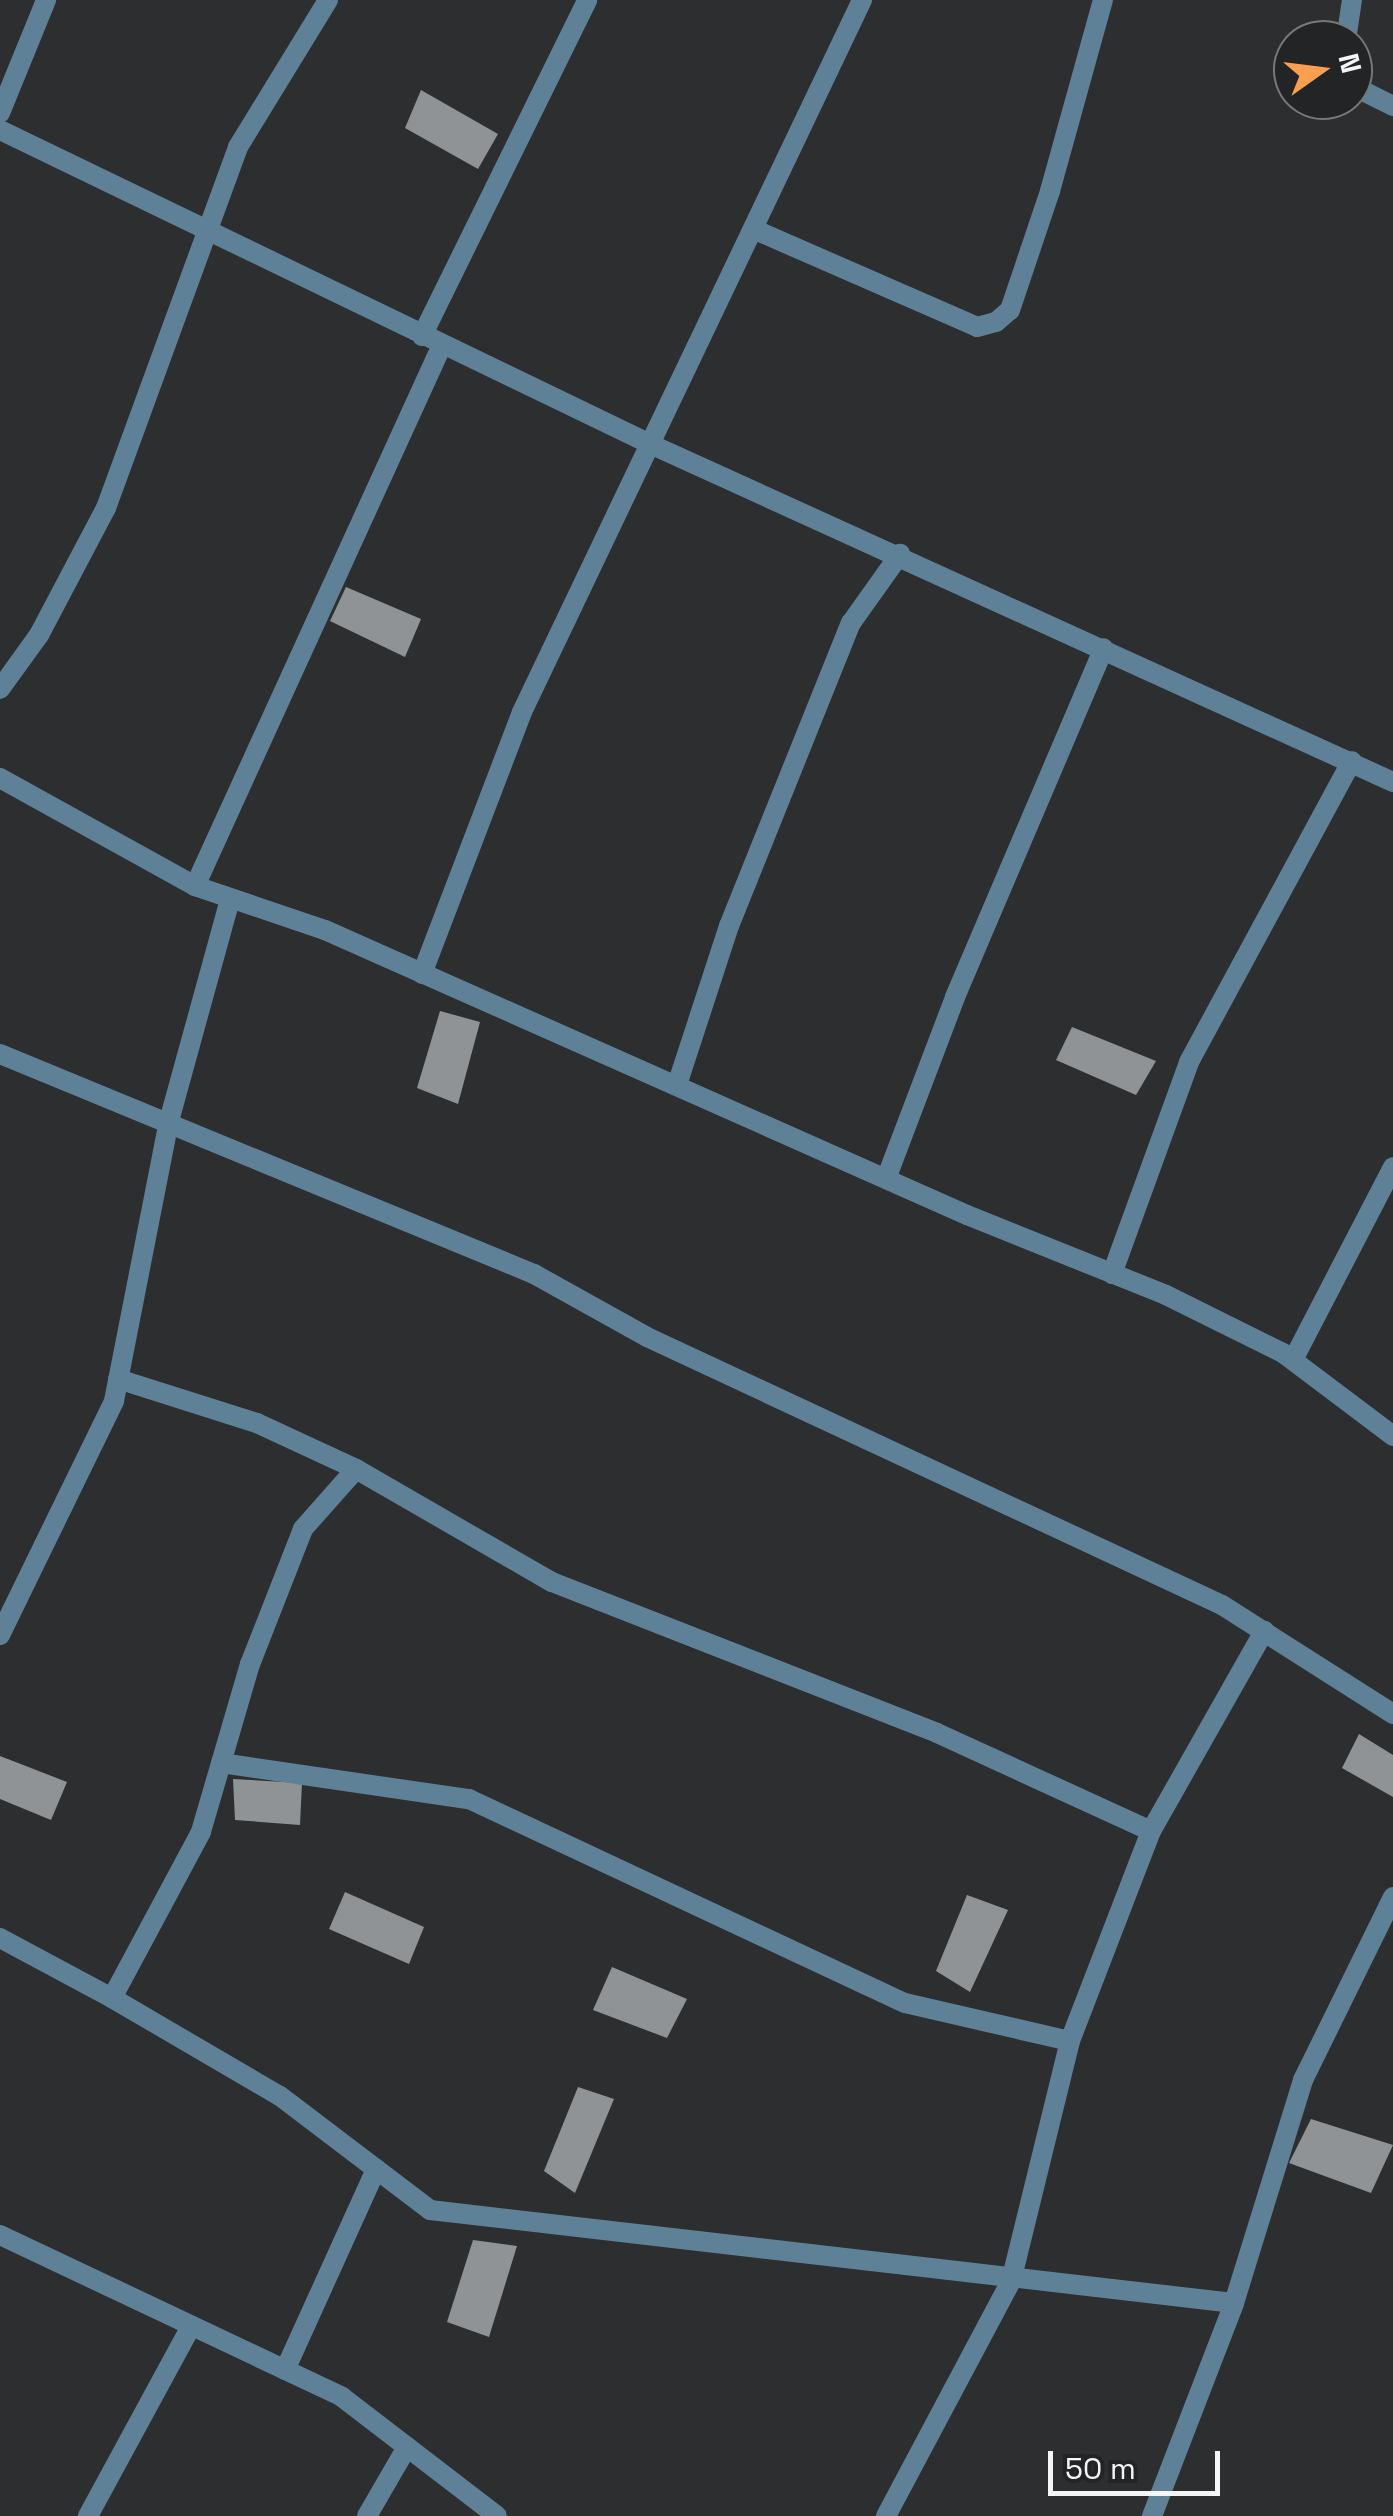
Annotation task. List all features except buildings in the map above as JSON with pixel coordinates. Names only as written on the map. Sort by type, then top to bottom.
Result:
[{"type":"street","points":[[0,113],[46,0]]},
{"type":"street","points":[[0,689],[39,635],[106,508],[238,147],[328,0]]},
{"type":"street","points":[[422,336],[587,0]]},
{"type":"street","points":[[422,974],[522,712],[862,0]]},
{"type":"street","points":[[753,229],[978,327],[996,322],[1010,310],[1050,191],[1103,0]]},
{"type":"street","points":[[0,130],[209,235],[650,444],[900,554],[1393,782]]},
{"type":"street","points":[[194,886],[442,345]]},
{"type":"street","points":[[677,1085],[729,926],[851,623],[900,554]]},
{"type":"street","points":[[886,1179],[954,997],[1104,648]]},
{"type":"street","points":[[1112,1274],[1189,1062],[1352,761]]},
{"type":"street","points":[[0,778],[194,886],[325,930],[886,1179],[1112,1274],[1293,1360],[1393,1436]]},
{"type":"street","points":[[0,1635],[114,1401],[169,1121],[230,899]]},
{"type":"street","points":[[0,1054],[534,1274],[647,1337],[1168,1579],[1264,1632],[1393,1714]]},
{"type":"street","points":[[1293,1360],[1393,1167]]},
{"type":"street","points":[[118,1380],[239,1416],[356,1469],[552,1582],[937,1733],[1151,1831]]},
{"type":"street","points":[[112,1998],[201,1832],[250,1664],[303,1530],[356,1469]]},
{"type":"street","points":[[886,2516],[1011,2281],[1070,2041],[1151,1831],[1264,1632]]},
{"type":"street","points":[[221,1763],[469,1799],[905,2003],[1070,2041]]},
{"type":"street","points":[[1152,2516],[1234,2302],[1303,2080],[1393,1896]]},
{"type":"street","points":[[0,1938],[280,2096],[430,2210],[1011,2281],[1234,2302]]},
{"type":"street","points":[[285,2370],[376,2169]]},
{"type":"street","points":[[0,2235],[342,2398],[498,2516]]},
{"type":"street","points":[[88,2516],[192,2326]]},
{"type":"street","points":[[368,2516],[407,2447]]}]
